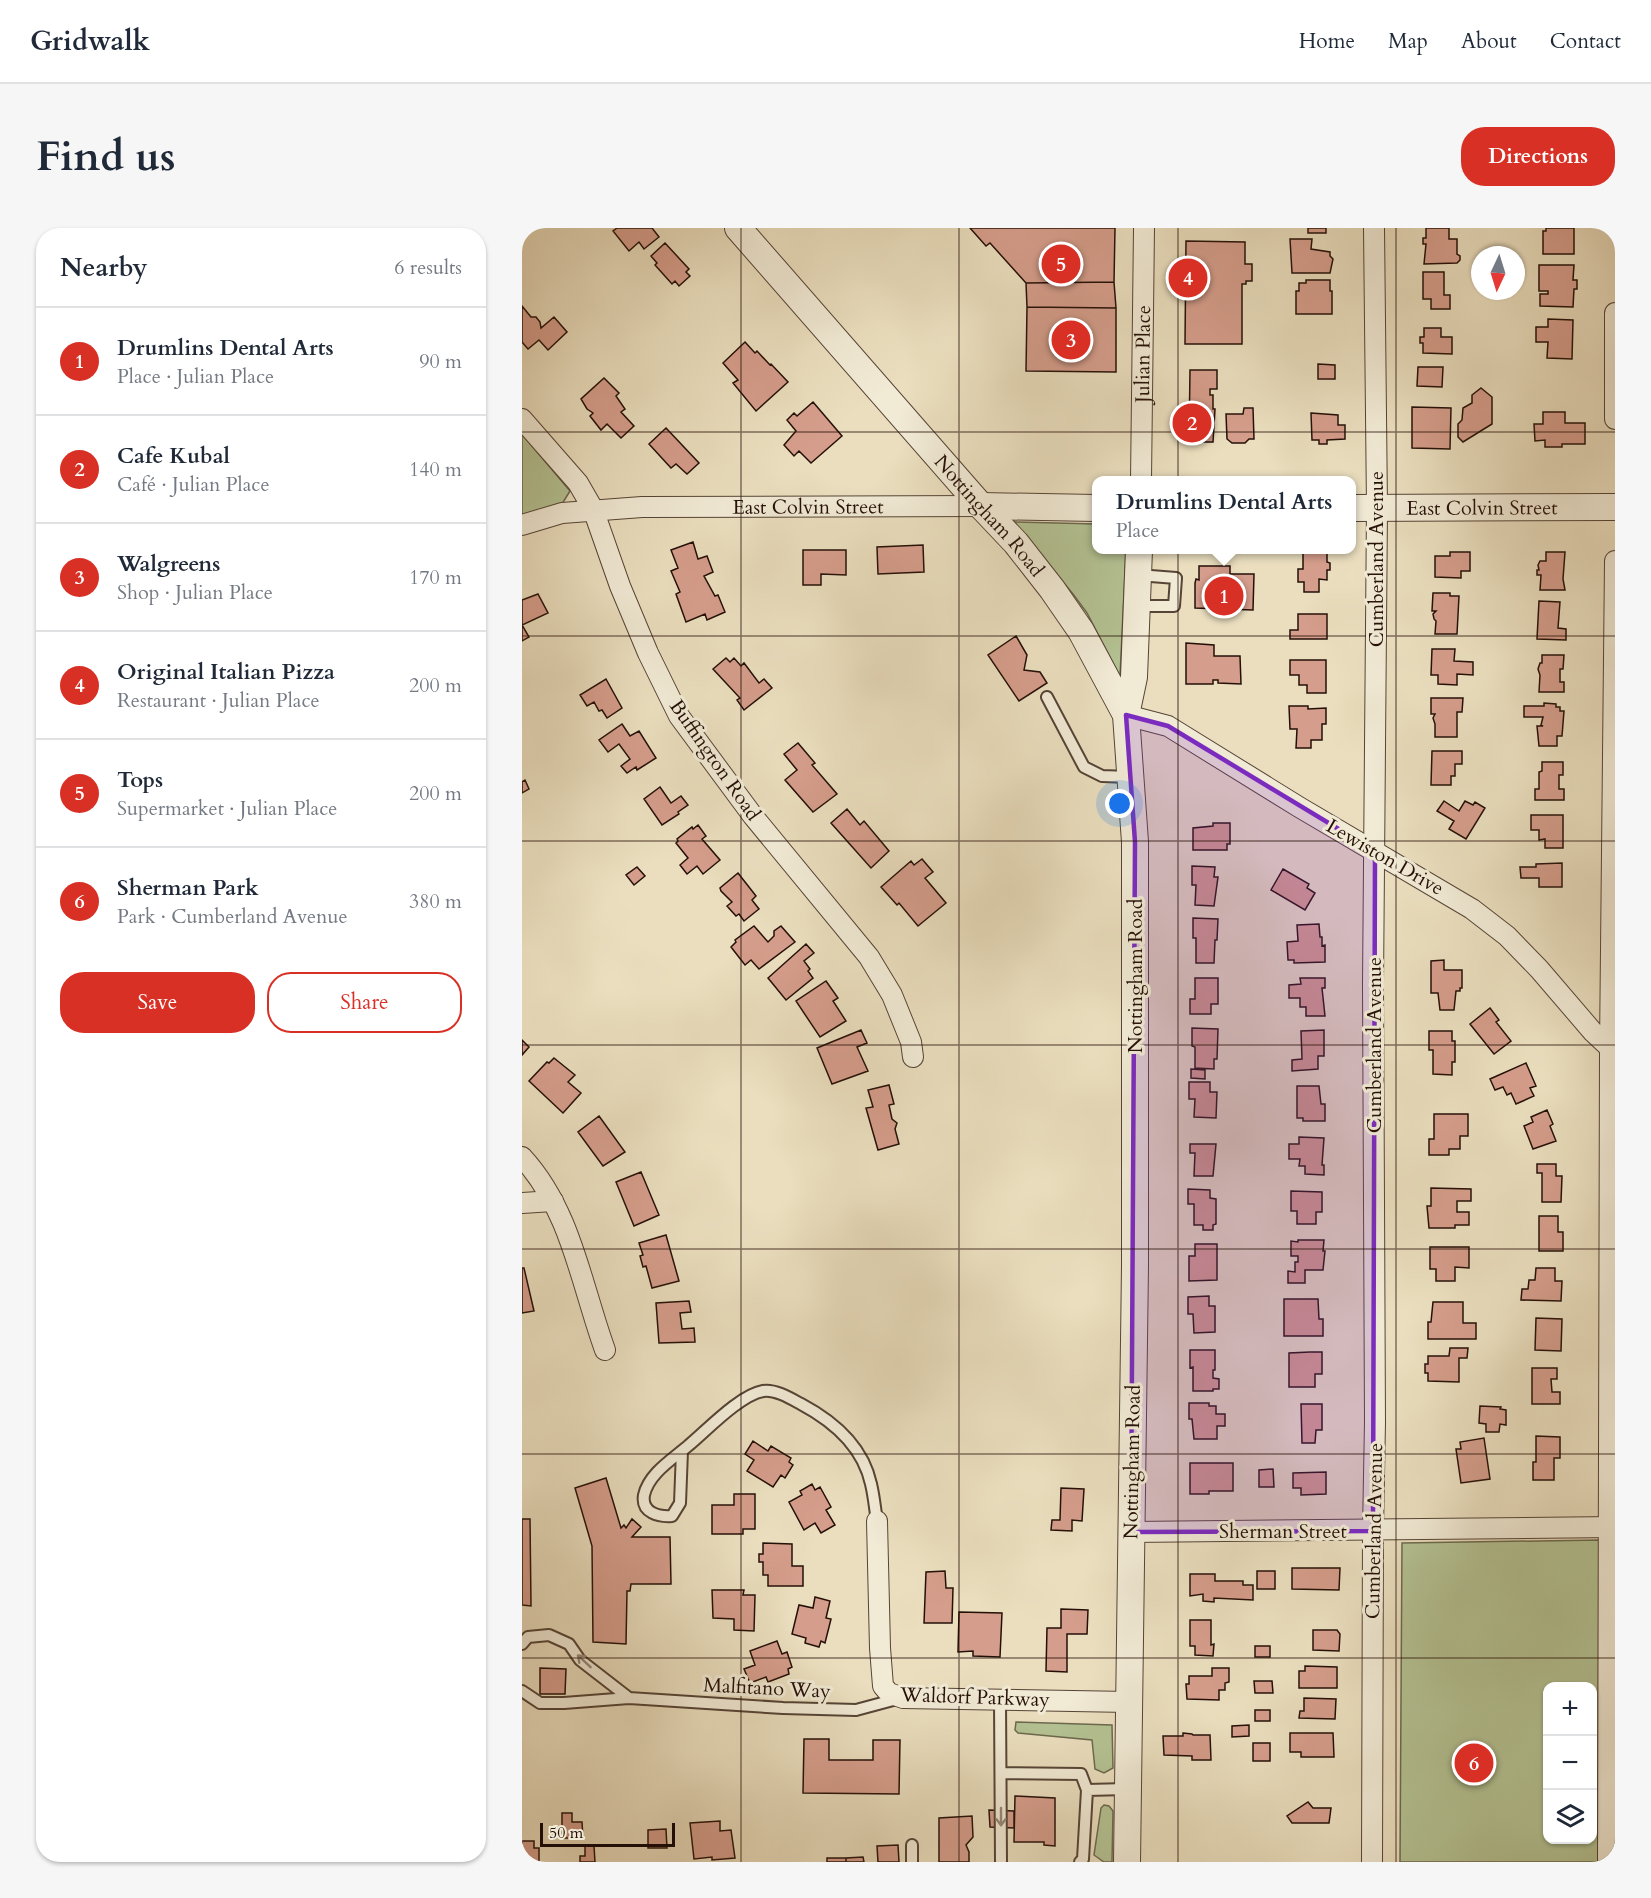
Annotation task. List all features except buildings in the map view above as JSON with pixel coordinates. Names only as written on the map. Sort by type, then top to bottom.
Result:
[{"type":"street","name":"Nottingham Road","points":[[738,228],[1016,543],[1081,631],[1126,715],[1135,842],[1135,1242],[1127,1862]]},
{"type":"street","name":"Julian Place","points":[[1141,476],[1144,228]]},
{"type":"street","name":"Cumberland Avenue","points":[[1372,1862],[1373,1531],[1376,1422],[1373,997],[1377,508],[1374,228]]},
{"type":"street","points":[[1615,313],[1615,419]]},
{"type":"street","name":"Buffington Road","points":[[522,419],[578,483],[593,509],[620,586],[648,653],[679,716],[753,816],[869,957],[892,995],[911,1042],[913,1057]]},
{"type":"street","name":"East Colvin Street","points":[[522,525],[562,513],[593,509],[653,507],[1092,508]]},
{"type":"street","name":"East Colvin Street","points":[[1356,508],[1615,507]]},
{"type":"street","points":[[1126,715],[1134,677],[1139,554]]},
{"type":"street","points":[[1608,1862],[1612,1527],[1610,1048],[1615,561]]},
{"type":"street","name":"Lewiston Drive","points":[[1126,715],[1168,726],[1299,807],[1472,909],[1507,936],[1610,1048]]},
{"type":"street","points":[[522,1157],[530,1165],[553,1201],[571,1241],[605,1350]]},
{"type":"street","points":[[522,1203],[553,1201]]},
{"type":"street","name":"Waldorf Parkway","points":[[877,1521],[880,1648],[883,1686],[889,1693],[903,1698],[1129,1702]]},
{"type":"street","name":"Sherman Street","points":[[1131,1532],[1612,1527]]},
{"type":"lane","points":[[1137,606],[1174,606],[1176,578],[1138,575]]},
{"type":"lane","points":[[1047,697],[1084,767],[1102,776],[1130,777]]},
{"type":"lane","points":[[682,1450],[680,1503],[672,1516],[660,1517],[645,1506],[644,1496],[653,1476],[682,1450],[739,1402],[763,1391],[784,1395],[817,1412],[844,1434],[858,1453],[871,1482],[877,1521]]},
{"type":"lane","points":[[522,1644],[528,1637],[549,1635],[569,1644],[580,1660],[629,1698]]},
{"type":"lane","name":"Malfitano Way","points":[[522,1691],[540,1703],[629,1698],[783,1708],[856,1710],[903,1698]]},
{"type":"lane","points":[[1000,1700],[1001,1862]]},
{"type":"lane","points":[[1001,1773],[1081,1774],[1087,1790],[1083,1859],[1080,1862]]},
{"type":"lane","points":[[1087,1790],[1127,1790]]},
{"type":"lane","points":[[912,1845],[912,1862]]},
{"type":"highlighted area","points":[[1126,715],[1168,726],[1375,851],[1373,1531],[1131,1532],[1135,842]]},
{"type":"green space","points":[[522,434],[570,491],[562,504],[522,515]]},
{"type":"green space","points":[[1014,522],[1092,524],[1092,554],[1126,554],[1120,676],[1087,613]]},
{"type":"green space","points":[[1599,1540],[1598,1862],[1400,1862],[1402,1543]]},
{"type":"green space","points":[[1016,1722],[1112,1725],[1113,1768],[1104,1773],[1095,1769],[1092,1740],[1018,1733],[1015,1730]]},
{"type":"green space","points":[[1104,1805],[1109,1806],[1113,1811],[1112,1862],[1104,1862],[1094,1855],[1101,1808]]},
{"type":"place","name":"Tops","points":[[1061,264]]},
{"type":"place","name":"Original Italian Pizza","points":[[1188,278]]},
{"type":"place","name":"Walgreens","points":[[1071,340]]},
{"type":"place","name":"Cafe Kubal","points":[[1192,423]]},
{"type":"place","name":"Drumlins Dental Arts","points":[[1224,596]]},
{"type":"place","name":"Sherman Park","points":[[1474,1763]]}]
